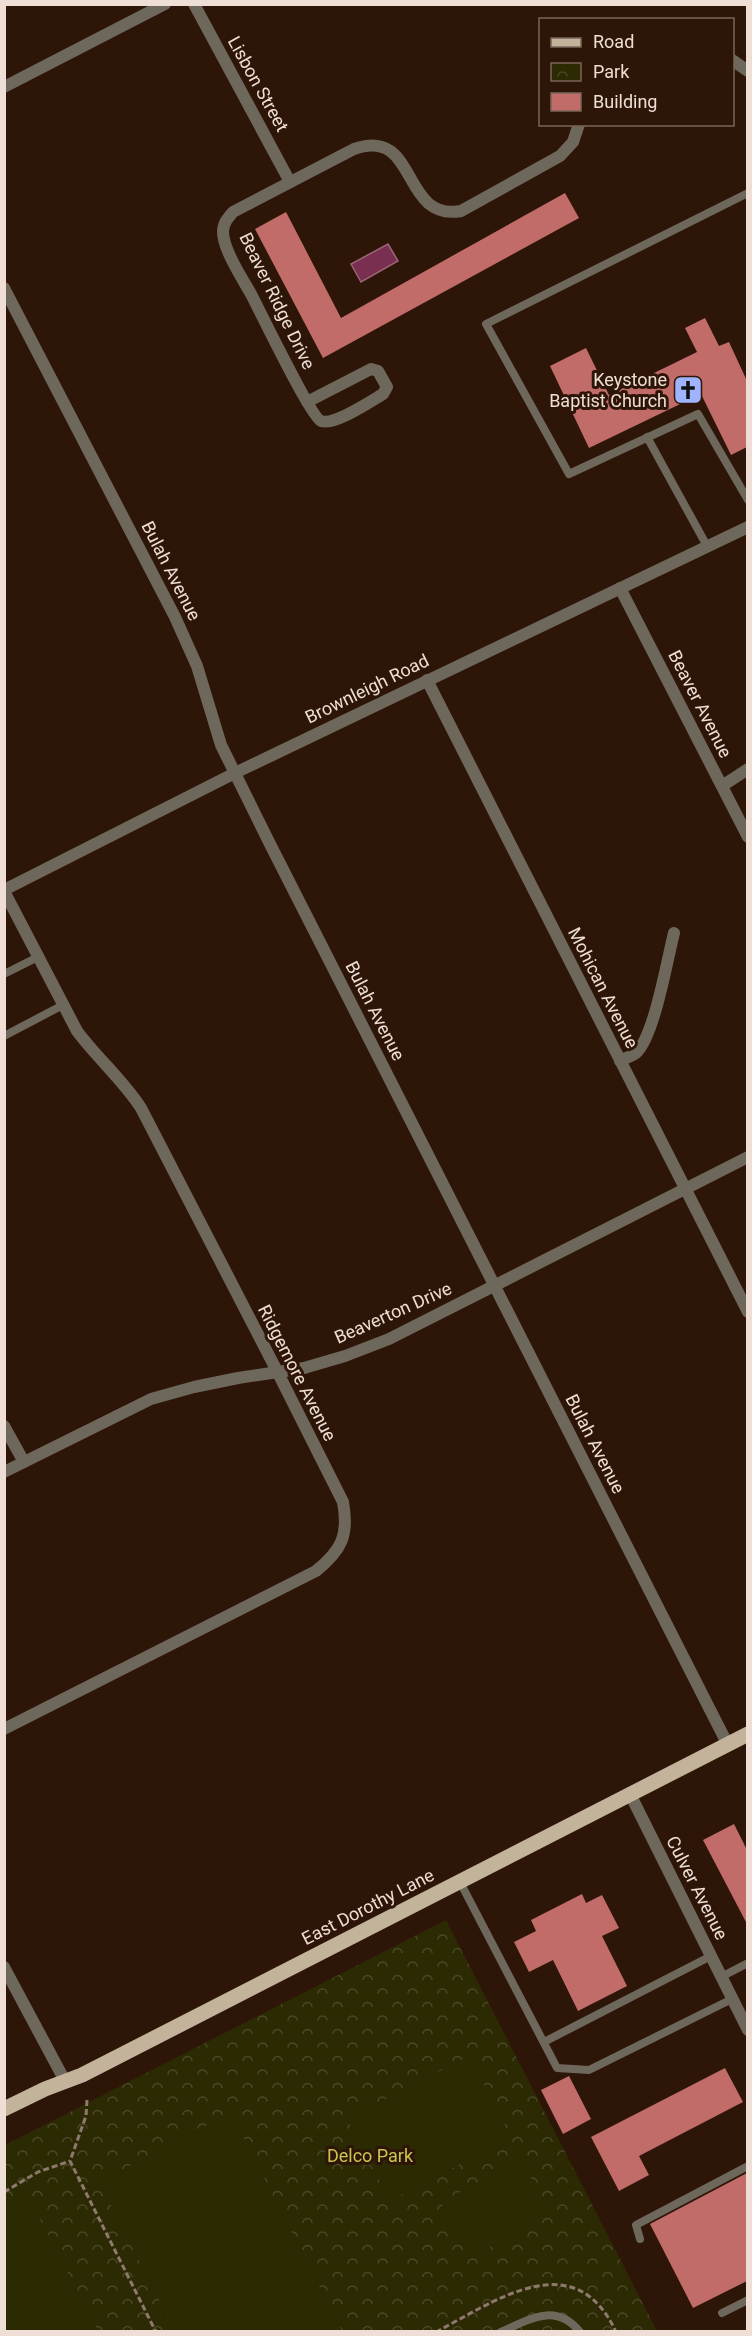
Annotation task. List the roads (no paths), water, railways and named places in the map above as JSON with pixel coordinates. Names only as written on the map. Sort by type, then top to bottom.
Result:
[{"type":"main road","name":"East Dorothy Lane","points":[[4,2109],[92,2069],[747,1734]]},
{"type":"street","points":[[4,87],[165,4]]},
{"type":"street","name":"Lisbon Street","points":[[194,4],[290,182]]},
{"type":"street","points":[[734,61],[747,71]]},
{"type":"street","name":"Beaver Ridge Drive","points":[[307,402],[371,369],[378,371],[387,387],[383,394],[334,421],[323,422],[316,418],[307,402],[224,241],[223,230],[226,220],[233,212],[364,145],[376,145],[388,149],[397,156],[428,204],[437,210],[449,213],[461,211],[565,152],[573,142],[578,126]]},
{"type":"street","name":"Bulah Avenue","points":[[4,288],[175,616],[197,666],[221,746],[728,1745]]},
{"type":"street","name":"Brownleigh Road","points":[[4,890],[235,773],[747,527]]},
{"type":"street","name":"Beaver Avenue","points":[[620,588],[747,837]]},
{"type":"street","name":"Mohican Avenue","points":[[427,680],[747,1312]]},
{"type":"street","points":[[722,786],[747,769]]},
{"type":"street","name":"Ridgemore Avenue","points":[[4,890],[77,1031],[141,1108],[343,1502],[346,1520],[344,1536],[339,1548],[329,1561],[316,1571],[4,1729]]},
{"type":"street","points":[[620,1061],[637,1051],[646,1034],[654,1012],[674,933]]},
{"type":"street","name":"Beaverton Drive","points":[[4,1472],[151,1399],[227,1380],[278,1373],[345,1356],[389,1339],[747,1157]]},
{"type":"street","points":[[4,1426],[24,1461]]},
{"type":"street","name":"Culver Avenue","points":[[630,1794],[732,1999],[743,2009],[747,2030]]},
{"type":"street","points":[[4,1967],[65,2081]]},
{"type":"lane","points":[[747,192],[486,324],[569,474],[698,414],[747,500]]},
{"type":"lane","points":[[647,437],[707,546]]},
{"type":"lane","points":[[4,974],[38,957]]},
{"type":"lane","points":[[4,1036],[63,1005]]},
{"type":"lane","points":[[460,1882],[557,2068],[589,2070],[732,1999]]},
{"type":"lane","points":[[544,2042],[711,1956]]},
{"type":"lane","points":[[721,1977],[747,1963]]},
{"type":"lane","points":[[640,2239],[636,2225],[747,2166]]},
{"type":"lane","points":[[722,2313],[747,2300]]},
{"type":"lane","points":[[501,2331],[542,2315],[555,2315],[571,2321],[580,2331]]},
{"type":"place","name":"Keystone Baptist Church","points":[[688,390]]},
{"type":"park label","name":"Delco Park","points":[[370,2156]]}]
